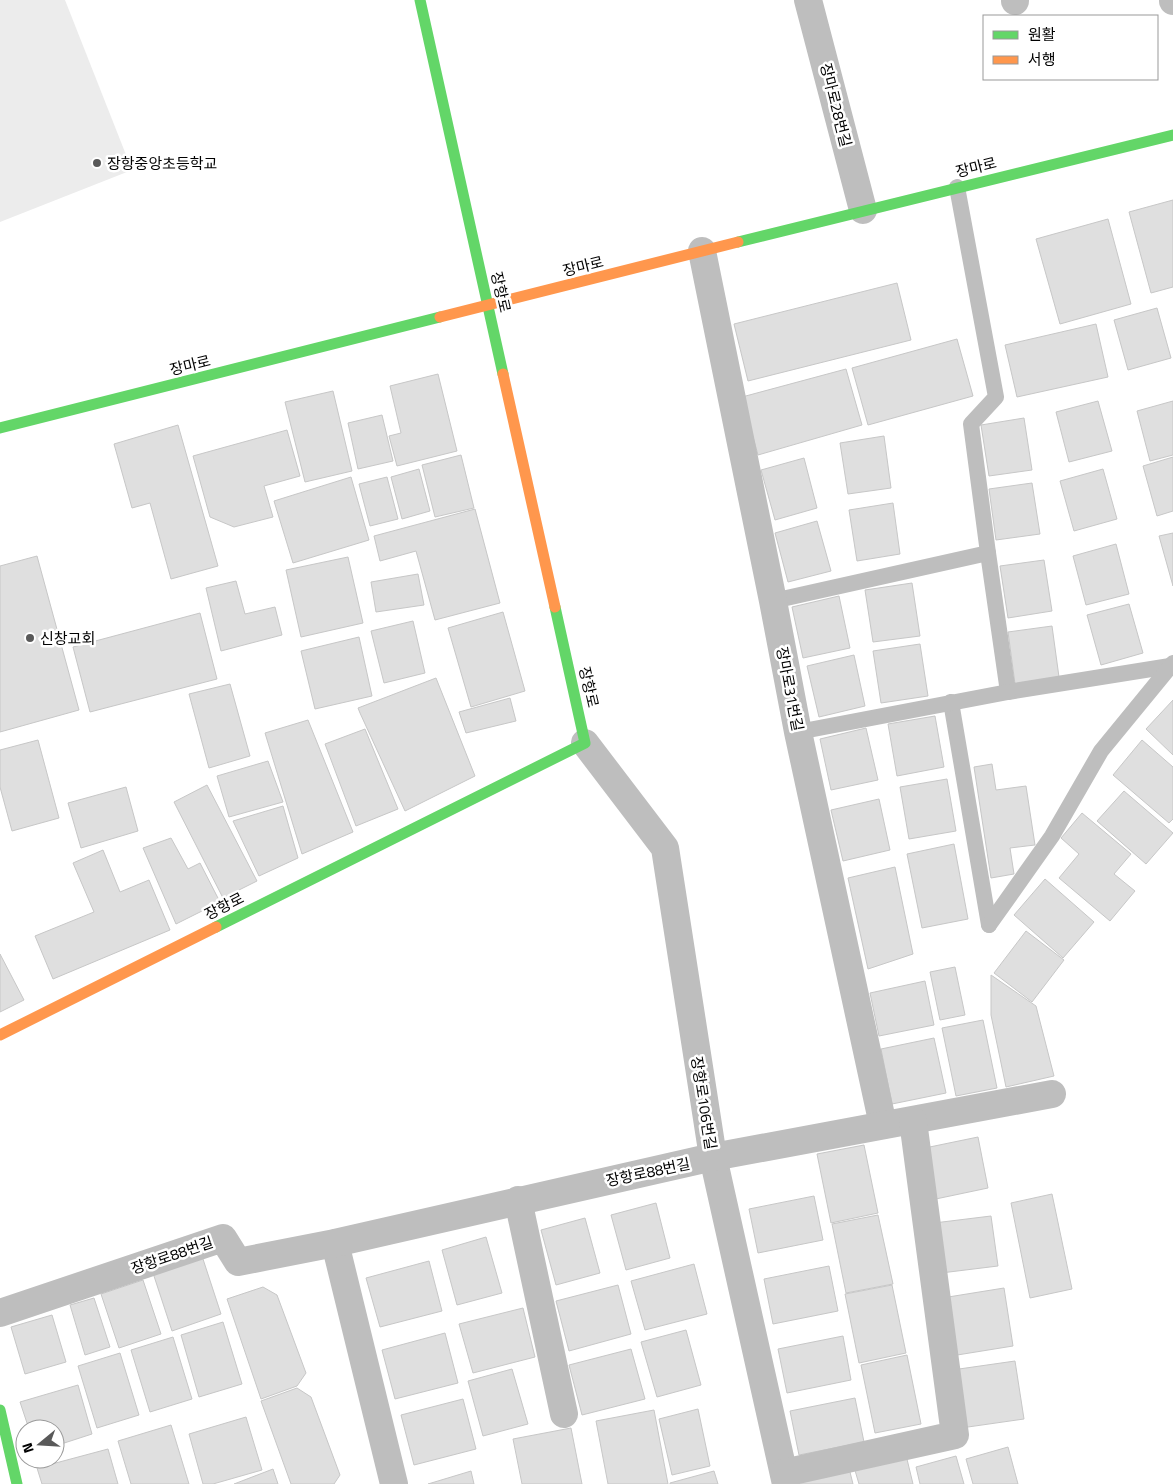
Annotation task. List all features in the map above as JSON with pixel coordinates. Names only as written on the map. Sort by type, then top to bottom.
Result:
[{"type":"street","name":"장항로","points":[[0,1035],[586,742],[420,0]]},
{"type":"street","name":"장마로28번길","points":[[808,0],[863,210]]},
{"type":"street","name":"장마로","points":[[0,428],[863,210],[1173,135]]},
{"type":"street","name":"장마로31번길","points":[[702,251],[798,732],[883,1125]]},
{"type":"street","name":"장항로106번길","points":[[586,742],[664,848],[713,1158],[785,1478]]},
{"type":"street","name":"장항로88번길","points":[[0,1313],[222,1238],[238,1262],[335,1243],[518,1200],[713,1158],[1052,1094]]},
{"type":"street","points":[[785,1478],[955,1435],[913,1121]]},
{"type":"street","points":[[518,1200],[564,1414]]},
{"type":"street","points":[[335,1243],[394,1484]]},
{"type":"street","points":[[0,1410],[17,1484]]},
{"type":"lane","points":[[957,187],[996,397],[970,424],[1008,692]]},
{"type":"lane","points":[[773,601],[988,553]]},
{"type":"lane","points":[[798,732],[952,702],[1172,664]]},
{"type":"lane","points":[[952,702],[989,925],[1052,836],[1101,751],[1172,664]]},
{"type":"shaded area","points":[[0,0],[65,0],[132,170],[0,222]]},
{"type":"building","points":[[1173,200],[1173,287],[1151,293],[1129,212]]},
{"type":"building","points":[[1108,219],[1131,304],[1060,324],[1036,239]]},
{"type":"building","points":[[897,283],[911,340],[748,381],[734,324]]},
{"type":"building","points":[[1157,308],[1171,358],[1128,370],[1114,320]]},
{"type":"building","points":[[1096,324],[1108,377],[1017,397],[1005,345]]},
{"type":"building","points":[[957,339],[973,396],[868,425],[852,368]]},
{"type":"building","points":[[846,369],[862,425],[758,455],[742,397]]},
{"type":"building","points":[[438,374],[457,451],[397,466],[389,436],[401,433],[390,386]]},
{"type":"building","points":[[333,391],[352,471],[305,482],[285,402]]},
{"type":"building","points":[[1098,401],[1112,451],[1069,462],[1056,412]]},
{"type":"building","points":[[1173,401],[1173,455],[1150,461],[1137,411]]},
{"type":"building","points":[[382,415],[393,461],[358,469],[348,423]]},
{"type":"building","points":[[1024,418],[1032,470],[989,476],[981,425]]},
{"type":"building","points":[[178,425],[218,566],[171,579],[150,503],[132,508],[114,444]]},
{"type":"building","points":[[287,430],[300,476],[264,486],[273,517],[234,527],[210,517],[193,456]]},
{"type":"building","points":[[884,436],[891,488],[848,494],[840,443]]},
{"type":"building","points":[[461,455],[474,508],[435,517],[422,465]]},
{"type":"building","points":[[1173,457],[1173,511],[1157,516],[1143,466]]},
{"type":"building","points":[[804,458],[817,508],[775,520],[761,470]]},
{"type":"building","points":[[419,469],[430,511],[402,519],[391,477]]},
{"type":"building","points":[[1103,469],[1117,519],[1074,531],[1060,481]]},
{"type":"building","points":[[351,477],[369,540],[293,563],[274,501]]},
{"type":"building","points":[[387,477],[398,519],[370,526],[359,484]]},
{"type":"building","points":[[1032,483],[1040,534],[996,540],[989,489]]},
{"type":"building","points":[[893,503],[900,554],[857,561],[849,510]]},
{"type":"building","points":[[475,509],[500,603],[435,620],[416,551],[380,561],[374,536]]},
{"type":"building","points":[[817,521],[831,571],[788,582],[775,533]]},
{"type":"building","points":[[1173,533],[1173,586],[1159,536]]},
{"type":"building","points":[[1116,544],[1129,594],[1086,605],[1073,556]]},
{"type":"building","name":"신창교회","points":[[37,556],[79,710],[0,732],[0,566]]},
{"type":"building","points":[[348,557],[363,623],[301,637],[286,570]]},
{"type":"building","points":[[1044,560],[1052,611],[1008,618],[1000,566]]},
{"type":"building","points":[[418,574],[424,605],[376,612],[371,582]]},
{"type":"building","points":[[236,581],[245,614],[275,607],[282,635],[221,651],[206,588]]},
{"type":"building","points":[[912,583],[920,636],[873,642],[865,590]]},
{"type":"building","points":[[839,596],[850,648],[803,658],[792,607]]},
{"type":"building","points":[[1129,604],[1143,653],[1101,665],[1087,615]]},
{"type":"building","points":[[503,612],[525,691],[471,707],[448,628]]},
{"type":"building","points":[[200,613],[217,679],[90,712],[73,647]]},
{"type":"building","points":[[413,621],[425,673],[384,683],[371,631]]},
{"type":"building","points":[[1052,626],[1059,677],[1015,684],[1008,632]]},
{"type":"building","points":[[359,637],[372,696],[315,709],[301,651]]},
{"type":"building","points":[[920,644],[928,696],[881,703],[873,651]]},
{"type":"building","points":[[854,655],[865,706],[819,717],[807,666]]},
{"type":"building","points":[[436,678],[475,776],[405,811],[358,708]]},
{"type":"building","points":[[230,684],[250,756],[209,768],[189,694]]},
{"type":"building","points":[[510,698],[516,721],[466,733],[459,712]]},
{"type":"building","points":[[1173,700],[1173,755],[1146,729]]},
{"type":"building","points":[[935,716],[944,767],[897,776],[888,724]]},
{"type":"building","points":[[308,720],[353,832],[302,854],[265,733]]},
{"type":"building","points":[[866,728],[878,780],[831,790],[820,739]]},
{"type":"building","points":[[365,729],[398,809],[356,826],[325,744]]},
{"type":"building","points":[[38,740],[59,818],[12,831],[0,787],[0,750]]},
{"type":"building","points":[[1142,740],[1173,767],[1173,819],[1169,823],[1113,775]]},
{"type":"building","points":[[268,761],[283,802],[229,817],[217,776]]},
{"type":"building","points":[[992,764],[996,790],[1026,786],[1035,845],[1010,848],[1014,874],[991,878],[974,767]]},
{"type":"building","points":[[947,779],[956,831],[909,839],[900,787]]},
{"type":"building","points":[[207,785],[257,881],[223,898],[174,802]]},
{"type":"building","points":[[126,787],[138,831],[81,848],[68,803]]},
{"type":"building","points":[[1124,791],[1173,833],[1146,864],[1097,821]]},
{"type":"building","points":[[879,799],[890,850],[843,861],[831,810]]},
{"type":"building","points":[[283,806],[298,858],[259,876],[233,821]]},
{"type":"building","points":[[1082,813],[1131,854],[1114,874],[1135,891],[1110,921],[1059,878],[1079,854],[1061,838]]},
{"type":"building","points":[[171,838],[188,869],[200,863],[220,902],[176,924],[143,848]]},
{"type":"building","points":[[954,844],[968,919],[922,928],[907,854]]},
{"type":"building","points":[[103,850],[120,892],[149,880],[170,930],[53,979],[35,936],[94,912],[73,863]]},
{"type":"building","points":[[895,867],[913,954],[868,969],[848,878]]},
{"type":"building","points":[[1045,879],[1094,922],[1063,958],[1014,915]]},
{"type":"building","points":[[1026,931],[1064,960],[1032,1002],[994,973]]},
{"type":"building","points":[[0,954],[24,1000],[0,1012]]},
{"type":"building","points":[[955,967],[965,1015],[940,1020],[930,972]]},
{"type":"building","points":[[991,975],[1036,1006],[1054,1076],[1006,1087],[991,1015]]},
{"type":"building","points":[[925,981],[934,1025],[879,1036],[870,993]]},
{"type":"building","points":[[983,1020],[997,1088],[956,1096],[942,1028]]},
{"type":"building","points":[[934,1038],[946,1093],[892,1104],[881,1049]]},
{"type":"building","points":[[978,1137],[988,1188],[931,1200],[920,1149]]},
{"type":"building","points":[[864,1145],[878,1213],[831,1223],[817,1154]]},
{"type":"building","points":[[1052,1194],[1072,1289],[1030,1298],[1011,1203]]},
{"type":"building","points":[[814,1196],[823,1240],[758,1253],[749,1209]]},
{"type":"building","points":[[656,1203],[670,1258],[626,1270],[611,1215]]},
{"type":"building","points":[[878,1215],[893,1284],[846,1293],[832,1224]]},
{"type":"building","points":[[991,1216],[998,1266],[941,1273],[934,1223]]},
{"type":"building","points":[[585,1218],[600,1273],[556,1285],[541,1230]]},
{"type":"building","points":[[486,1237],[502,1293],[457,1305],[442,1250]]},
{"type":"building","points":[[202,1256],[221,1314],[172,1331],[153,1273]]},
{"type":"building","points":[[429,1261],[442,1311],[380,1327],[366,1278]]},
{"type":"building","points":[[694,1264],[707,1314],[645,1330],[631,1281]]},
{"type":"building","points":[[829,1266],[838,1311],[773,1324],[764,1279]]},
{"type":"building","points":[[143,1280],[161,1334],[119,1348],[101,1294]]},
{"type":"building","points":[[618,1285],[631,1334],[569,1351],[556,1301]]},
{"type":"building","points":[[892,1285],[906,1353],[859,1363],[845,1294]]},
{"type":"building","points":[[263,1287],[277,1295],[306,1373],[297,1386],[261,1399],[227,1299]]},
{"type":"building","points":[[1004,1288],[1013,1346],[951,1356],[942,1298]]},
{"type":"building","points":[[94,1298],[110,1347],[85,1355],[70,1305]]},
{"type":"building","points":[[523,1308],[535,1357],[473,1373],[459,1324]]},
{"type":"building","points":[[52,1315],[66,1362],[25,1374],[11,1327]]},
{"type":"building","points":[[223,1322],[242,1384],[199,1397],[181,1335]]},
{"type":"building","points":[[686,1330],[701,1385],[657,1397],[641,1342]]},
{"type":"building","points":[[445,1333],[458,1383],[395,1399],[382,1350]]},
{"type":"building","points":[[843,1336],[851,1380],[787,1393],[778,1349]]},
{"type":"building","points":[[173,1337],[192,1399],[150,1412],[131,1350]]},
{"type":"building","points":[[631,1349],[645,1399],[582,1415],[569,1365]]},
{"type":"building","points":[[120,1353],[139,1415],[97,1428],[78,1366]]},
{"type":"building","points":[[907,1355],[921,1424],[875,1433],[861,1365]]},
{"type":"building","points":[[1015,1361],[1024,1419],[961,1428],[952,1370]]},
{"type":"building","points":[[512,1369],[528,1424],[483,1436],[468,1381]]},
{"type":"building","points":[[78,1385],[92,1434],[65,1443],[65,1419],[26,1419],[20,1402]]},
{"type":"building","points":[[297,1388],[311,1397],[340,1475],[334,1484],[291,1484],[261,1401]]},
{"type":"building","points":[[855,1398],[864,1442],[799,1455],[790,1411]]},
{"type":"building","points":[[463,1399],[476,1449],[414,1465],[401,1415]]},
{"type":"building","points":[[698,1409],[710,1466],[672,1475],[659,1419]]},
{"type":"building","points":[[654,1410],[668,1484],[608,1484],[596,1421]]},
{"type":"building","points":[[246,1417],[262,1470],[213,1484],[203,1484],[189,1434]]},
{"type":"building","points":[[171,1425],[189,1484],[131,1484],[118,1441]]},
{"type":"building","points":[[571,1428],[582,1484],[522,1484],[513,1439]]},
{"type":"building","points":[[1008,1447],[1018,1484],[973,1484],[966,1459]]},
{"type":"building","points":[[108,1449],[118,1484],[42,1484],[37,1469],[65,1469],[65,1461]]},
{"type":"building","points":[[906,1455],[913,1484],[859,1484],[854,1467]]},
{"type":"building","points":[[956,1456],[964,1484],[920,1484],[916,1467]]},
{"type":"building","points":[[849,1468],[853,1484],[799,1484],[799,1481]]},
{"type":"building","points":[[273,1469],[278,1484],[234,1484]]},
{"type":"building","points":[[471,1471],[474,1484],[428,1484]]},
{"type":"building","points":[[714,1471],[718,1484],[670,1484],[670,1483]]},
{"type":"traffic: fast","points":[[420,0],[503,374]]},
{"type":"traffic: fast","points":[[738,242],[1173,135]]},
{"type":"traffic: fast","points":[[0,428],[440,317]]},
{"type":"traffic: fast","points":[[216,927],[585,743],[555,607]]},
{"type":"traffic: fast","points":[[0,1410],[17,1484]]},
{"type":"traffic: slow","points":[[440,317],[738,242]]},
{"type":"traffic: slow","points":[[503,374],[555,607]]},
{"type":"traffic: slow","points":[[0,1035],[216,927]]},
{"type":"place","name":"장항중앙초등학교","points":[[97,163]]},
{"type":"place","name":"신창교회","points":[[30,638]]}]
